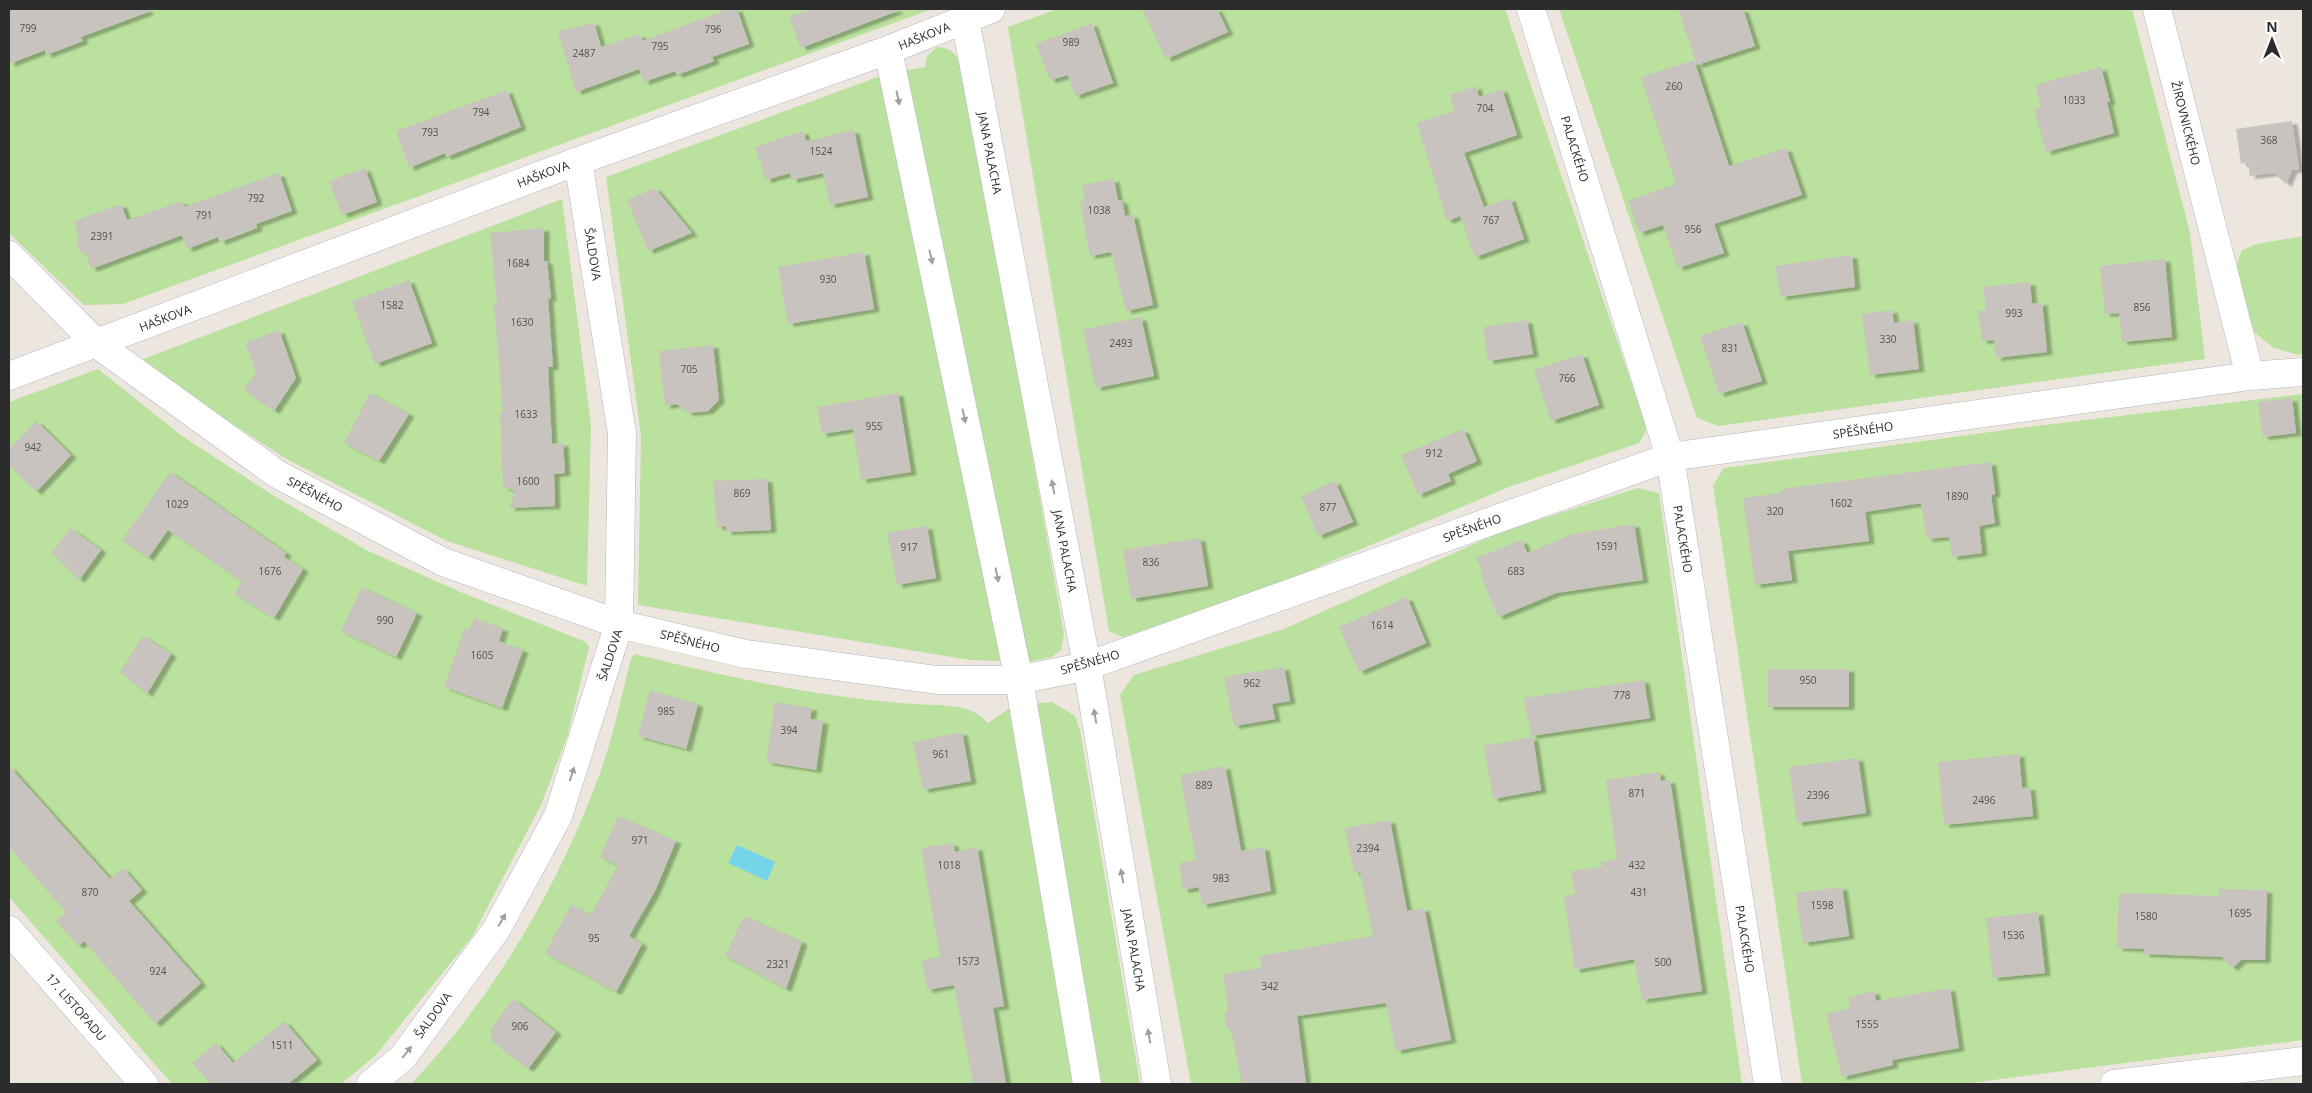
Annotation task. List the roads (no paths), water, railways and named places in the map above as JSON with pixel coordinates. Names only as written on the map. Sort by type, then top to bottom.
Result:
[{"type":"street","name":"HAŠKOVA","points":[[9,376],[578,161],[888,50],[991,9]]},
{"type":"street","name":"PALACKÉHO","points":[[1531,9],[1670,457],[1768,1084]]},
{"type":"street","name":"ŽIROVNICKÉHO","points":[[2157,9],[2250,376]]},
{"type":"street","name":"JANA PALACHA","points":[[965,19],[1087,666],[1157,1084]]},
{"type":"street","points":[[888,50],[1019,680],[1087,1084]]},
{"type":"street","name":"ŠALDOVA","points":[[371,1084],[403,1057],[496,930],[558,816],[620,624],[622,433],[578,161]]},
{"type":"street","name":"SPĚŠNÉHO","points":[[9,255],[97,344],[277,474],[442,562],[620,624],[746,654],[937,680],[1019,680],[1087,666],[1670,457],[2250,376],[2303,372]]},
{"type":"street","name":"17. LISTOPADU","points":[[9,930],[144,1084]]},
{"type":"street","points":[[2114,1084],[2303,1061]]},
{"type":"water","points":[[737,845],[775,862],[767,881],[728,863]]}]
